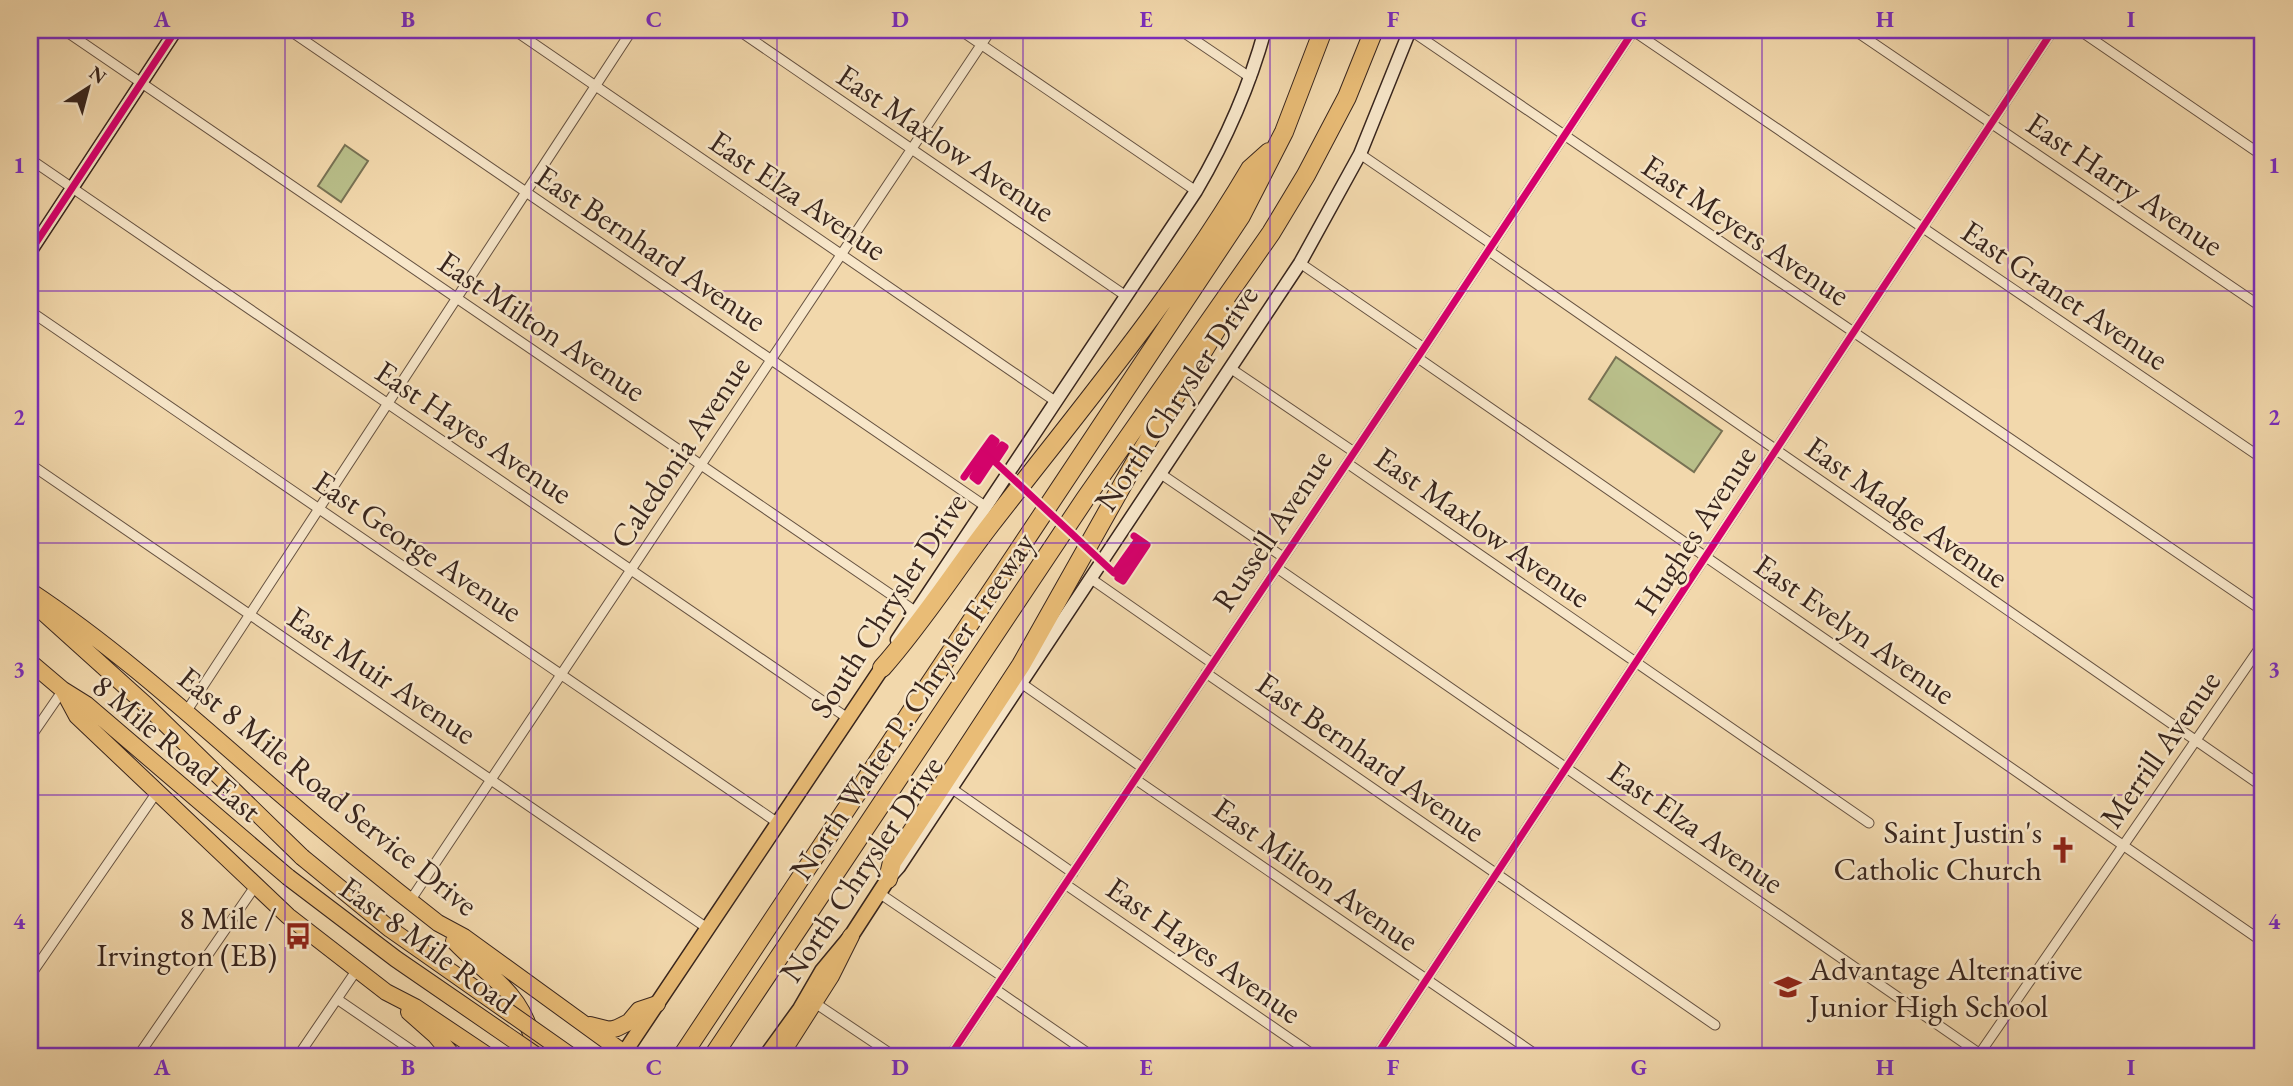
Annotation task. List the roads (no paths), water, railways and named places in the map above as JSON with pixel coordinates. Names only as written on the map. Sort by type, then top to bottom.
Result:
[{"type":"highway","points":[[682,1056],[1234,226],[1284,132],[1323,30]]},
{"type":"highway","name":"North Walter P. Chrysler Freeway","points":[[713,1056],[1085,499],[1271,233],[1306,175],[1347,97],[1374,30]]},
{"type":"highway","points":[[882,668],[1150,323],[1250,169],[1270,151],[1284,132]]},
{"type":"highway","points":[[884,886],[892,862],[1021,665],[1141,452],[1216,333],[1271,233]]},
{"type":"highway","name":"East 8 Mile Road Service Drive","points":[[30,591],[81,625],[278,793],[438,923],[464,937],[625,1055]]},
{"type":"highway","name":"East 8 Mile Road","points":[[30,600],[146,705],[302,857],[408,942],[572,1056]]},
{"type":"highway","name":"8 Mile Road East","points":[[30,662],[63,690],[87,705],[288,877]]},
{"type":"highway","points":[[63,690],[77,716],[272,902],[356,971],[488,1056]]},
{"type":"highway","name":"East 8 Mile Road","points":[[288,877],[396,959],[536,1056]]},
{"type":"highway","points":[[438,923],[458,945],[499,980],[513,997],[526,1018],[536,1056]]},
{"type":"highway","points":[[780,1056],[807,1005],[831,976],[851,936]]},
{"type":"highway","points":[[382,989],[435,1035],[453,1056]]},
{"type":"highway","points":[[584,1024],[614,1029],[629,1022],[639,1010],[657,1004]]},
{"type":"main road","points":[[30,252],[176,30]]},
{"type":"main road","name":"South Chrysler Drive","points":[[625,1055],[707,928],[849,719],[882,668],[898,636],[1196,191],[1230,128],[1251,78],[1265,30]]},
{"type":"main road","name":"North Chrysler Drive","points":[[851,936],[1300,263],[1360,154],[1410,30]]},
{"type":"main road","name":"North Chrysler Drive","points":[[766,1056],[807,1005]]},
{"type":"street","name":"East Milton Avenue","points":[[64,30],[915,611]]},
{"type":"street","name":"East Bernhard Avenue","points":[[289,30],[985,506]]},
{"type":"street","name":"East Elza Avenue","points":[[514,30],[1055,401]]},
{"type":"street","points":[[186,712],[632,30]]},
{"type":"street","name":"East Maxlow Avenue","points":[[738,30],[1126,296]]},
{"type":"street","points":[[960,30],[1196,191]]},
{"type":"street","name":"Caledonia Avenue","points":[[410,901],[991,30]]},
{"type":"street","points":[[1180,30],[1251,78]]},
{"type":"street","name":"East Meyers Avenue","points":[[1410,30],[2263,611]]},
{"type":"street","name":"Russell Avenue","points":[[950,1056],[1418,358],[1633,30]]},
{"type":"street","name":"East Granet Avenue","points":[[1633,30],[2263,459]]},
{"type":"street","name":"East Harry Avenue","points":[[1854,30],[2263,308]]},
{"type":"street","name":"Hughes Avenue","points":[[1377,1056],[2053,30]]},
{"type":"street","points":[[2079,30],[2263,156]]},
{"type":"street","name":"East Madge Avenue","points":[[1360,154],[1776,451],[2263,788]]},
{"type":"street","name":"East Hayes Avenue","points":[[30,159],[849,719]]},
{"type":"street","points":[[1300,263],[1424,348]]},
{"type":"street","name":"East George Avenue","points":[[30,311],[778,823]]},
{"type":"street","name":"East Evelyn Avenue","points":[[1418,358],[2263,942]]},
{"type":"street","name":"East Maxlow Avenue","points":[[1230,369],[1354,452]]},
{"type":"street","name":"East Maxlow Avenue","points":[[1347,463],[1869,823]]},
{"type":"street","name":"East Muir Avenue","points":[[30,464],[707,928]]},
{"type":"street","points":[[1161,474],[1283,557]]},
{"type":"street","name":"East Elza Avenue","points":[[1276,568],[1980,1055]]},
{"type":"street","points":[[1090,578],[1212,663]]},
{"type":"street","name":"Merrill Avenue","points":[[1980,1055],[2263,643]]},
{"type":"street","name":"East Bernhard Avenue","points":[[1206,673],[1715,1025]]},
{"type":"street","points":[[1021,683],[1143,768]]},
{"type":"street","points":[[30,738],[63,690]]},
{"type":"street","name":"East Milton Avenue","points":[[1135,779],[1538,1056]]},
{"type":"street","name":"East Hayes Avenue","points":[[951,788],[1073,873]]},
{"type":"street","points":[[30,976],[157,792]]},
{"type":"street","name":"East Hayes Avenue","points":[[1065,884],[1315,1056]]},
{"type":"street","points":[[138,1056],[256,885]]},
{"type":"street","points":[[884,886],[1003,977]]},
{"type":"street","points":[[298,1056],[356,971]]},
{"type":"street","points":[[995,989],[1092,1056]]},
{"type":"street","points":[[337,999],[419,1056]]},
{"type":"street","points":[[807,1005],[894,1056]]},
{"type":"place","name":"Saint Justin's Catholic Church","points":[[2063,850]]},
{"type":"place","name":"8 Mile / Irvington (EB)","points":[[298,936]]},
{"type":"place","name":"Advantage Alternative Junior High School","points":[[1788,987]]}]
